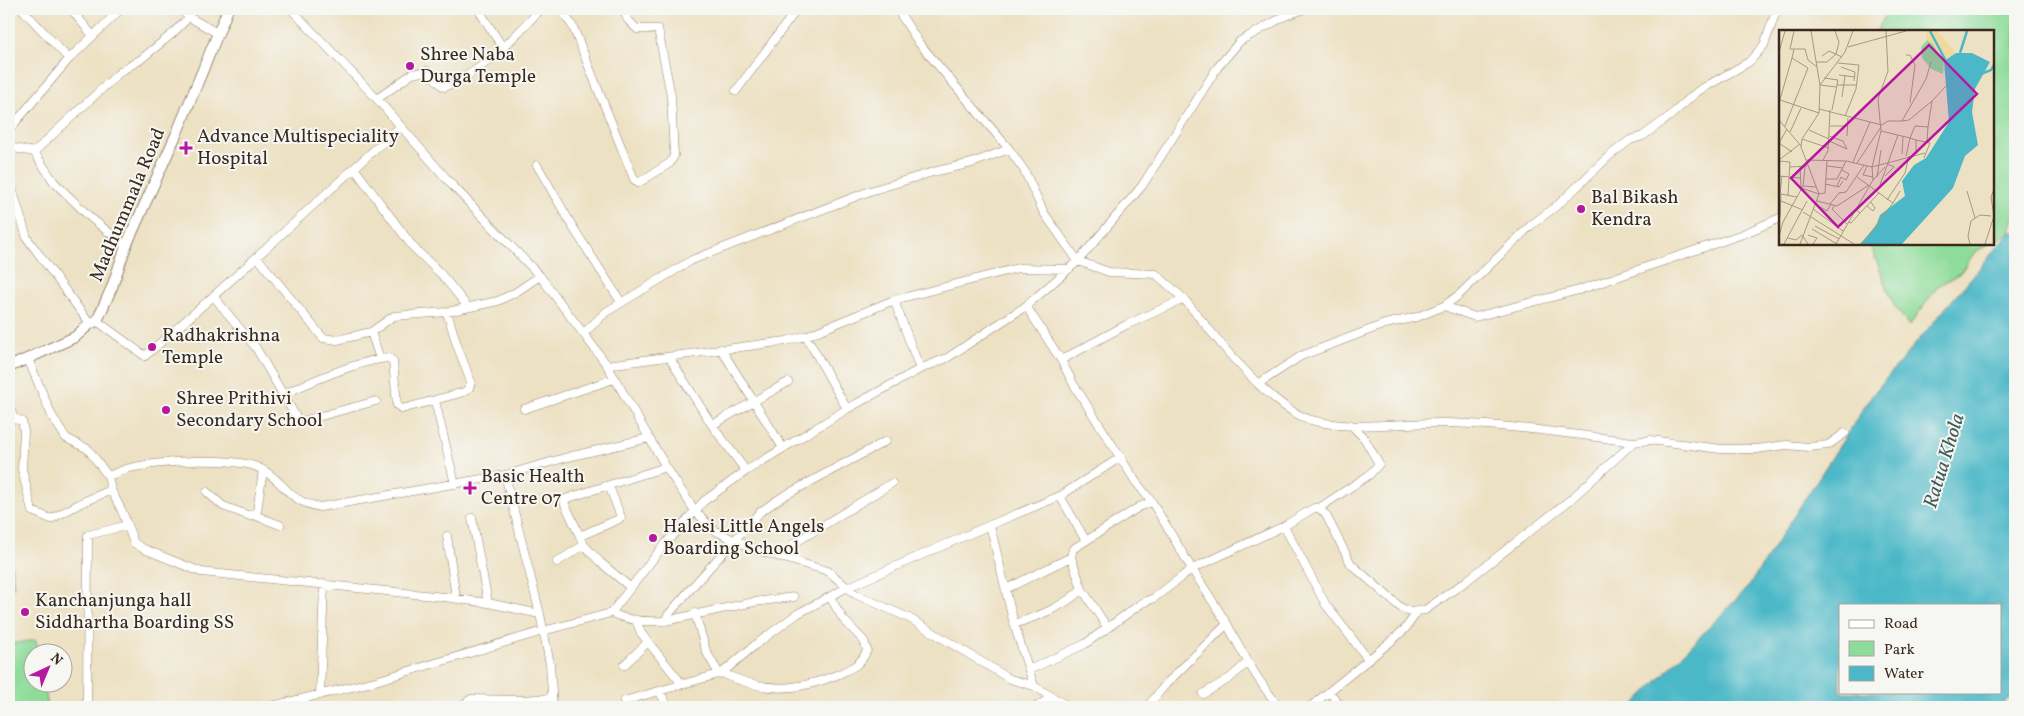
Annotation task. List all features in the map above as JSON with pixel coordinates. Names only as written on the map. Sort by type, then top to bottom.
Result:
[{"type":"street","points":[[22,9],[69,59]]},
{"type":"street","points":[[71,9],[93,36]]},
{"type":"street","points":[[9,130],[15,120],[41,93],[69,59],[121,9]]},
{"type":"street","points":[[180,9],[189,17],[217,33]]},
{"type":"street","name":"Madhummala Road","points":[[9,367],[75,337],[93,323],[112,287],[126,246],[176,135],[228,9]]},
{"type":"street","points":[[290,9],[377,99],[400,127],[540,276],[607,365],[666,467],[695,511],[714,530],[736,541],[828,572],[855,594],[915,621],[1010,679],[1034,686],[1069,707]]},
{"type":"street","points":[[478,9],[503,48]]},
{"type":"street","points":[[377,99],[412,74],[427,71],[444,87],[462,80],[503,48],[541,9]]},
{"type":"street","points":[[561,9],[573,27],[634,180],[638,183],[670,163],[674,156],[671,96],[658,29],[637,29],[628,20],[623,9]]},
{"type":"street","points":[[736,91],[795,9]]},
{"type":"street","points":[[897,9],[919,43],[1009,149],[1024,170],[1044,213],[1078,261],[1109,272],[1156,274],[1184,299],[1232,357],[1258,384],[1295,413],[1314,421],[1351,426],[1447,423],[1532,428],[1634,442],[1650,440],[1721,449],[1757,449],[1786,445],[1809,447],[1828,445],[1845,433]]},
{"type":"street","points":[[268,707],[372,682],[543,631],[611,613],[660,550],[704,501],[746,471],[846,409],[920,369],[947,358],[1026,306],[1069,269],[1142,186],[1218,68],[1240,41],[1285,16],[1304,9]]},
{"type":"street","points":[[1258,384],[1301,356],[1385,324],[1417,317],[1444,306],[1459,295],[1530,226],[1560,204],[1609,156],[1630,140],[1644,136],[1698,91],[1749,62],[1764,45],[1777,9]]},
{"type":"street","points":[[34,152],[121,72],[140,60],[172,34],[189,17]]},
{"type":"street","points":[[9,114],[15,120]]},
{"type":"street","points":[[9,178],[27,238],[93,323],[145,356],[214,297],[400,127]]},
{"type":"street","points":[[9,147],[34,152],[54,182],[91,218],[126,246]]},
{"type":"street","points":[[584,332],[606,312],[621,302],[692,260],[870,191],[933,172],[972,163],[1009,149]]},
{"type":"street","points":[[537,165],[574,229],[621,302]]},
{"type":"street","points":[[354,168],[413,247],[441,274],[468,307]]},
{"type":"street","points":[[1444,306],[1475,317],[1579,290],[1743,234],[1779,218]]},
{"type":"street","points":[[257,257],[322,338],[337,340],[371,332],[394,316],[448,312],[498,301],[540,276]]},
{"type":"street","points":[[607,365],[786,341],[806,336],[894,300],[1018,268],[1069,269]]},
{"type":"street","points":[[214,297],[256,348],[299,422],[376,401]]},
{"type":"street","points":[[1061,360],[1126,325],[1184,299]]},
{"type":"street","points":[[894,300],[920,369]]},
{"type":"street","points":[[1026,306],[1061,360],[1074,385],[1152,502],[1268,694],[1280,707]]},
{"type":"street","points":[[284,394],[313,380],[380,359],[389,358],[393,361],[397,405],[402,409],[464,392],[470,388],[471,382],[457,345],[448,312]]},
{"type":"street","points":[[371,332],[380,359]]},
{"type":"street","points":[[806,336],[846,409]]},
{"type":"street","points":[[721,349],[752,402],[783,448]]},
{"type":"street","points":[[669,357],[712,425],[746,471]]},
{"type":"street","points":[[28,359],[52,416],[66,438],[88,449],[108,476],[111,490],[128,524],[134,543],[144,549],[201,572],[456,598],[540,614]]},
{"type":"street","points":[[524,409],[614,379]]},
{"type":"street","points":[[712,425],[788,382]]},
{"type":"street","points":[[434,401],[455,484]]},
{"type":"street","points":[[9,406],[14,419],[22,421],[24,431],[22,469],[32,511],[51,520],[82,502],[111,490]]},
{"type":"street","points":[[1028,670],[1085,644],[1142,603],[1154,598],[1192,569],[1284,526],[1314,508],[1318,508],[1369,475],[1379,464],[1364,438],[1351,426]]},
{"type":"street","points":[[108,476],[127,469],[159,463],[208,461],[249,464],[263,470],[298,500],[305,504],[320,507],[505,475],[568,457],[649,438]]},
{"type":"street","points":[[665,621],[681,600],[736,541],[760,512],[782,497],[886,441]]},
{"type":"street","points":[[1318,508],[1326,515],[1351,564],[1400,607],[1410,612],[1425,610],[1563,506],[1634,442]]},
{"type":"street","points":[[624,701],[720,674],[797,614],[846,588],[1060,496],[1121,457]]},
{"type":"street","points":[[630,588],[584,545],[564,502],[565,499],[666,467]]},
{"type":"street","points":[[254,515],[257,511],[263,470]]},
{"type":"street","points":[[505,475],[540,614],[550,664],[553,707]]},
{"type":"street","points":[[785,558],[794,544],[892,482]]},
{"type":"street","points":[[580,536],[621,517],[609,486]]},
{"type":"street","points":[[208,492],[222,506],[280,525]]},
{"type":"street","points":[[1060,496],[1086,541]]},
{"type":"street","points":[[1107,627],[1082,589],[1071,557],[1073,549],[1139,507],[1152,502]]},
{"type":"street","points":[[472,518],[488,603]]},
{"type":"street","points":[[87,707],[88,535],[128,524]]},
{"type":"street","points":[[990,525],[1014,624],[1034,686]]},
{"type":"street","points":[[1284,526],[1326,605],[1368,659]]},
{"type":"street","points":[[447,536],[456,598]]},
{"type":"street","points":[[557,562],[584,545]]},
{"type":"street","points":[[1006,589],[1071,557]]},
{"type":"street","points":[[320,695],[324,584]]},
{"type":"street","points":[[1014,624],[1034,618],[1060,605],[1073,598],[1082,589]]},
{"type":"street","points":[[611,613],[622,618],[665,621],[754,602],[794,597]]},
{"type":"street","points":[[695,614],[706,651],[720,674],[742,682],[772,688],[797,688],[825,680],[857,666],[865,656],[867,650],[864,641],[843,619],[830,598]]},
{"type":"street","points":[[1310,707],[1330,693],[1405,629],[1418,611]]},
{"type":"street","points":[[636,620],[641,633],[682,684]]},
{"type":"street","points":[[1147,707],[1166,684],[1227,624]]},
{"type":"street","points":[[624,665],[648,642]]},
{"type":"street","points":[[1203,694],[1230,678],[1248,662]]},
{"type":"street","points":[[660,692],[668,707]]},
{"type":"street","points":[[1330,693],[1342,707]]},
{"type":"street","points":[[1036,707],[1051,697]]},
{"type":"street","points":[[464,707],[464,704],[471,699],[521,700],[552,698]]},
{"type":"green space","points":[[1889,9],[2015,9],[2015,212],[2010,232],[1994,241],[1994,30],[1878,30]]},
{"type":"green space","points":[[1870,245],[1987,245],[1975,252],[1960,273],[1938,286],[1909,326],[1894,305]]},
{"type":"green space","points":[[9,561],[11,561],[14,587],[9,587]]},
{"type":"green space","points":[[36,640],[37,644],[22,644],[22,694],[46,694],[48,707],[9,707],[9,644]]},
{"type":"water","name":"Ratua Khola","points":[[2010,232],[2015,232],[2015,694],[1998,707],[1632,707],[1748,587],[1873,394]]},
{"type":"place","name":"Shree Naba Durga Temple","points":[[410,66]]},
{"type":"place","name":"Advance Multispeciality Hospital","points":[[186,148]]},
{"type":"place","name":"Bal Bikash Kendra","points":[[1581,209]]},
{"type":"place","name":"Radhakrishna Temple","points":[[152,347]]},
{"type":"place","name":"Shree Prithivi Secondary School","points":[[166,410]]},
{"type":"place","name":"Basic Health Centre 07","points":[[470,488]]},
{"type":"place","name":"Halesi Little Angels Boarding School","points":[[653,538]]},
{"type":"place","name":"Kanchanjunga hall Siddhartha Boarding SS","points":[[25,612]]}]
